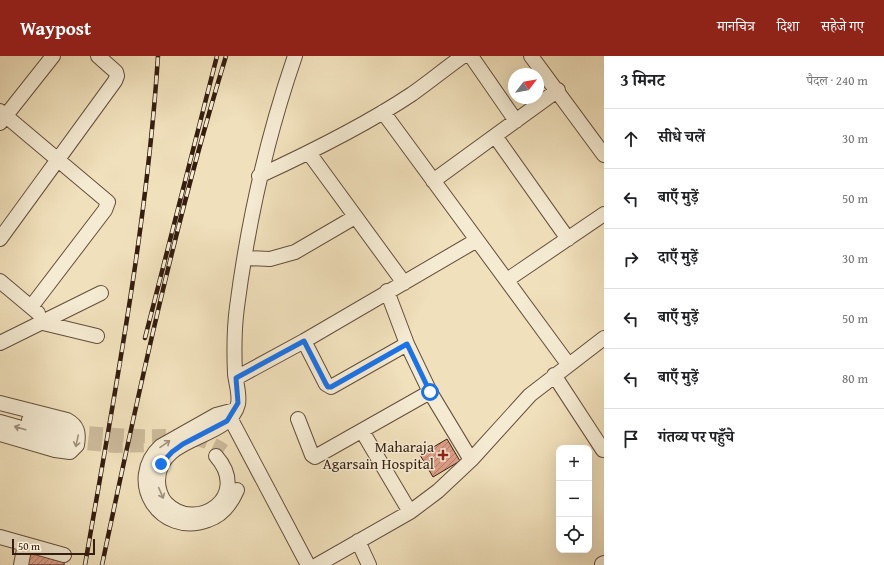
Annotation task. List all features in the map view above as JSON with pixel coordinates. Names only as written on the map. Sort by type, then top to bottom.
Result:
[{"type":"street","points":[[31,307],[108,205],[105,198],[58,159],[2,117],[53,56]]},
{"type":"street","points":[[0,239],[117,76],[113,68],[98,56]]},
{"type":"street","points":[[220,453],[231,460],[236,474],[237,490],[232,502],[224,512],[197,524],[183,524],[168,519],[158,512],[147,490],[146,475],[149,461],[154,452],[169,440],[216,415],[230,413],[238,403],[234,344],[237,307],[260,176],[293,61],[306,56]]},
{"type":"street","points":[[260,176],[309,153],[382,112],[412,93],[463,56]]},
{"type":"street","points":[[471,56],[516,121]]},
{"type":"street","points":[[531,56],[558,90],[604,155]]},
{"type":"street","points":[[433,180],[558,90]]},
{"type":"street","points":[[382,112],[568,364]]},
{"type":"street","points":[[496,136],[568,239]]},
{"type":"street","points":[[309,153],[404,283]]},
{"type":"street","points":[[506,280],[604,214]]},
{"type":"street","points":[[245,258],[270,259],[295,252],[356,217]]},
{"type":"street","points":[[236,378],[304,341],[477,240]]},
{"type":"street","points":[[0,281],[31,307],[45,322],[97,336]]},
{"type":"street","points":[[387,292],[407,344],[430,392],[471,460]]},
{"type":"street","points":[[0,343],[101,293]]},
{"type":"street","points":[[317,565],[410,512],[438,491],[471,460],[530,395],[568,364],[604,338]]},
{"type":"street","points":[[304,341],[328,387],[331,387],[407,344]]},
{"type":"street","points":[[554,375],[603,450]]},
{"type":"street","points":[[298,419],[312,455],[315,458],[430,392]]},
{"type":"street","points":[[0,403],[67,420],[73,423],[79,434],[77,445],[70,452],[55,450],[0,434]]},
{"type":"street","points":[[0,412],[67,436],[0,422]]},
{"type":"street","points":[[230,413],[308,565]]},
{"type":"street","points":[[362,431],[410,512]]},
{"type":"street","points":[[0,537],[64,554]]},
{"type":"street","points":[[358,541],[369,565]]},
{"type":"street","points":[[21,565],[25,544]]},
{"type":"building","points":[[447,439],[460,461],[433,477],[420,455]]},
{"type":"building","points":[[25,549],[65,556],[64,565],[22,565]]},
{"type":"tunnel","points":[[68,431],[95,434],[193,438],[214,445],[224,451]]},
{"type":"tunnel","points":[[67,441],[115,446],[148,445]]},
{"type":"railway","points":[[85,565],[118,375],[138,248],[153,120],[158,56]]},
{"type":"railway","points":[[145,338],[217,56]]},
{"type":"railway","points":[[102,565],[158,309],[190,182],[226,56]]},
{"type":"place","name":"Maharaja Agarsain Hospital","points":[[443,455]]},
{"type":"route","points":[[161,464],[172,452],[183,444],[222,424],[230,418],[238,403],[236,378],[304,341],[328,387],[335,385],[407,344],[430,392]]}]
